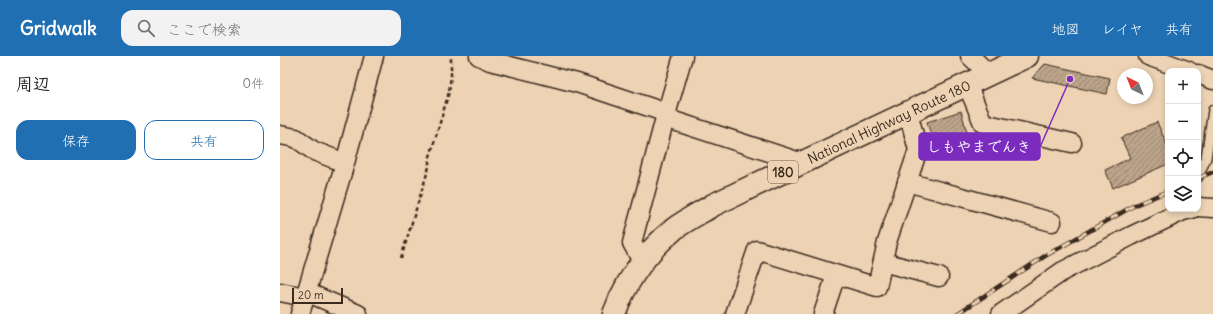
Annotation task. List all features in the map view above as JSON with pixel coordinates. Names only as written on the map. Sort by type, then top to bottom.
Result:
[{"type":"highway","name":"National Highway Route 180","points":[[614,314],[630,280],[642,261],[674,229],[692,217],[713,205],[1027,56]]},
{"type":"street","points":[[300,314],[345,163],[374,56]]},
{"type":"street","points":[[479,56],[490,61],[577,83],[666,116],[803,163]]},
{"type":"street","points":[[642,261],[632,243],[683,56]]},
{"type":"street","points":[[970,56],[989,74]]},
{"type":"street","points":[[1148,56],[1181,68]]},
{"type":"street","points":[[1201,75],[1213,80]]},
{"type":"street","points":[[967,84],[983,123],[1072,143]]},
{"type":"street","points":[[735,314],[757,250],[877,288],[887,242],[918,150],[908,112]]},
{"type":"street","points":[[280,135],[296,138],[314,151],[345,163]]},
{"type":"street","points":[[908,182],[1052,222]]},
{"type":"street","points":[[1201,208],[1213,208]]},
{"type":"street","points":[[1001,314],[1063,271],[1131,236],[1183,212]]},
{"type":"street","points":[[883,262],[939,278]]},
{"type":"street","points":[[823,314],[836,275]]},
{"type":"street","points":[[280,292],[305,294],[358,314]]},
{"type":"lane","points":[[1198,176],[1206,158],[1213,110]]},
{"type":"path","points":[[401,258],[429,167],[429,160],[449,92],[451,56]]},
{"type":"building","points":[[1045,64],[1110,78],[1107,94],[1032,78]]},
{"type":"building","points":[[961,111],[968,136],[934,146],[927,122]]},
{"type":"building","points":[[1157,122],[1165,140],[1165,165],[1113,188],[1105,170],[1130,158],[1121,138]]},
{"type":"railway","points":[[1201,177],[1213,172]]},
{"type":"railway","points":[[957,314],[1045,256],[1135,205],[1165,192]]},
{"type":"place","name":"しもやまでんき","points":[[1070,79]]}]
